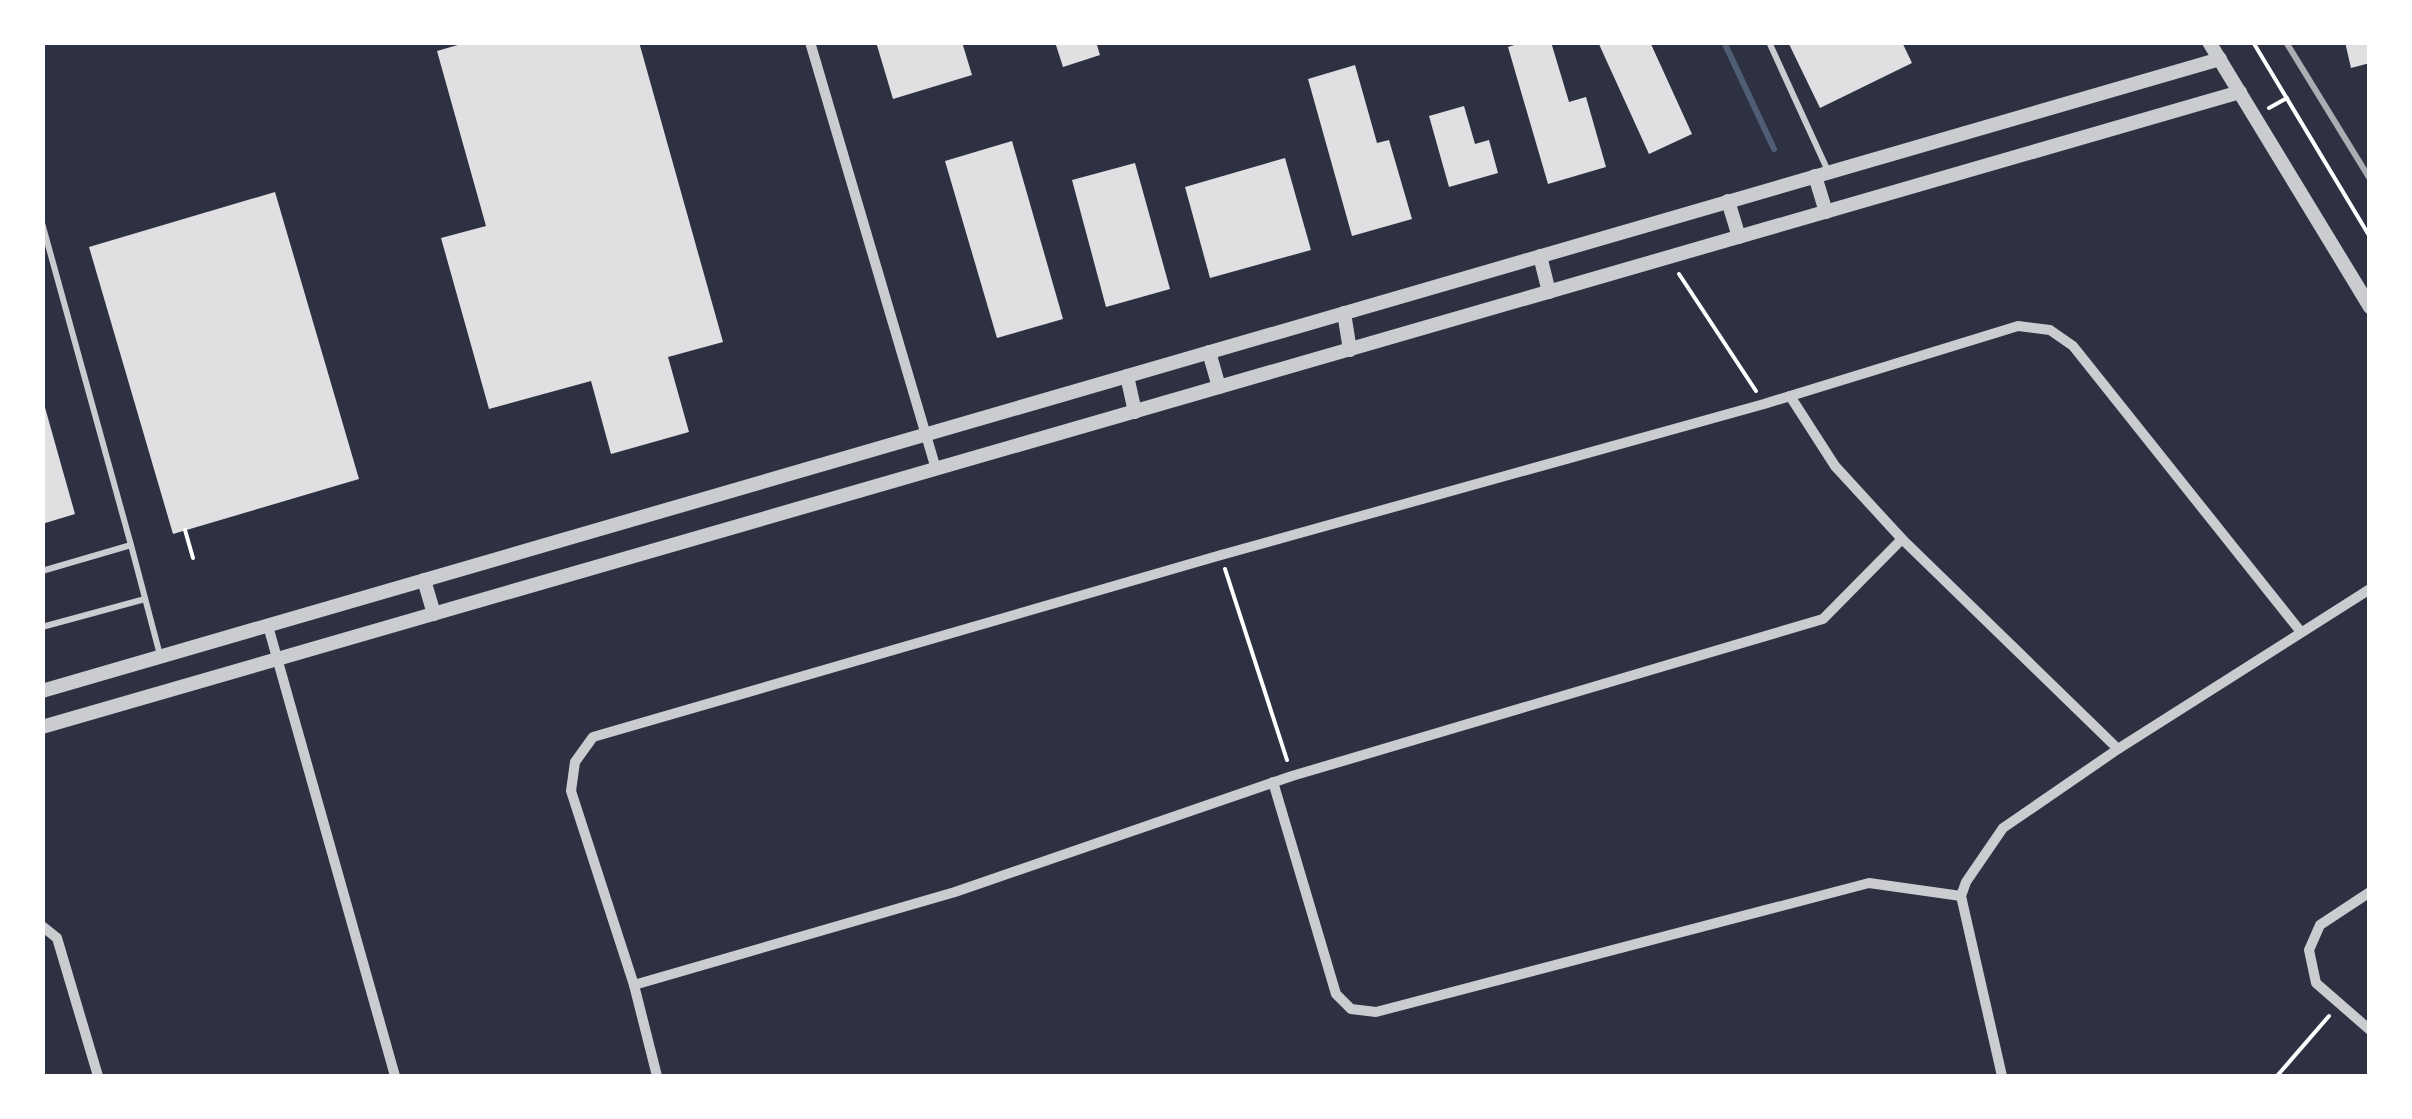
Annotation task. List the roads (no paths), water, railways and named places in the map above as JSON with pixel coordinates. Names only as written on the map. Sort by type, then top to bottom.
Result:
[{"type":"street","points":[[810,42],[936,469]]},
{"type":"street","points":[[2209,42],[2370,307]]},
{"type":"street","points":[[42,691],[2220,58]]},
{"type":"street","points":[[42,727],[2240,92]]},
{"type":"street","points":[[1822,174],[1826,212]]},
{"type":"street","points":[[1728,202],[1739,237]]},
{"type":"street","points":[[1540,256],[1549,292]]},
{"type":"street","points":[[1344,313],[1350,350]]},
{"type":"street","points":[[657,1076],[634,985],[571,791],[575,762],[593,737],[1221,555],[1764,404],[2018,326],[2050,330],[2073,346],[2300,632]]},
{"type":"street","points":[[1209,352],[1219,388]]},
{"type":"street","points":[[1127,376],[1134,412]]},
{"type":"street","points":[[1790,396],[1836,466],[1902,540],[2118,749]]},
{"type":"street","points":[[634,985],[955,892],[1272,782],[1823,619],[1902,540]]},
{"type":"street","points":[[424,580],[434,614]]},
{"type":"street","points":[[2002,1076],[1960,896],[2003,828],[2118,749],[2370,589]]},
{"type":"street","points":[[268,626],[394,1076]]},
{"type":"street","points":[[1272,782],[1336,994],[1351,1009],[1376,1012],[1868,883],[1960,896]]},
{"type":"street","points":[[2370,892],[2320,926],[2309,950],[2316,982],[2370,1030]]},
{"type":"street","points":[[42,926],[57,938],[98,1076]]},
{"type":"lane","points":[[1769,42],[1822,174]]},
{"type":"lane","points":[[42,222],[160,657]]},
{"type":"lane","points":[[42,570],[131,545]]},
{"type":"lane","points":[[42,627],[145,599]]},
{"type":"waterway","points":[[1724,42],[1774,149]]},
{"type":"railway","points":[[2286,42],[2370,179]]}]
